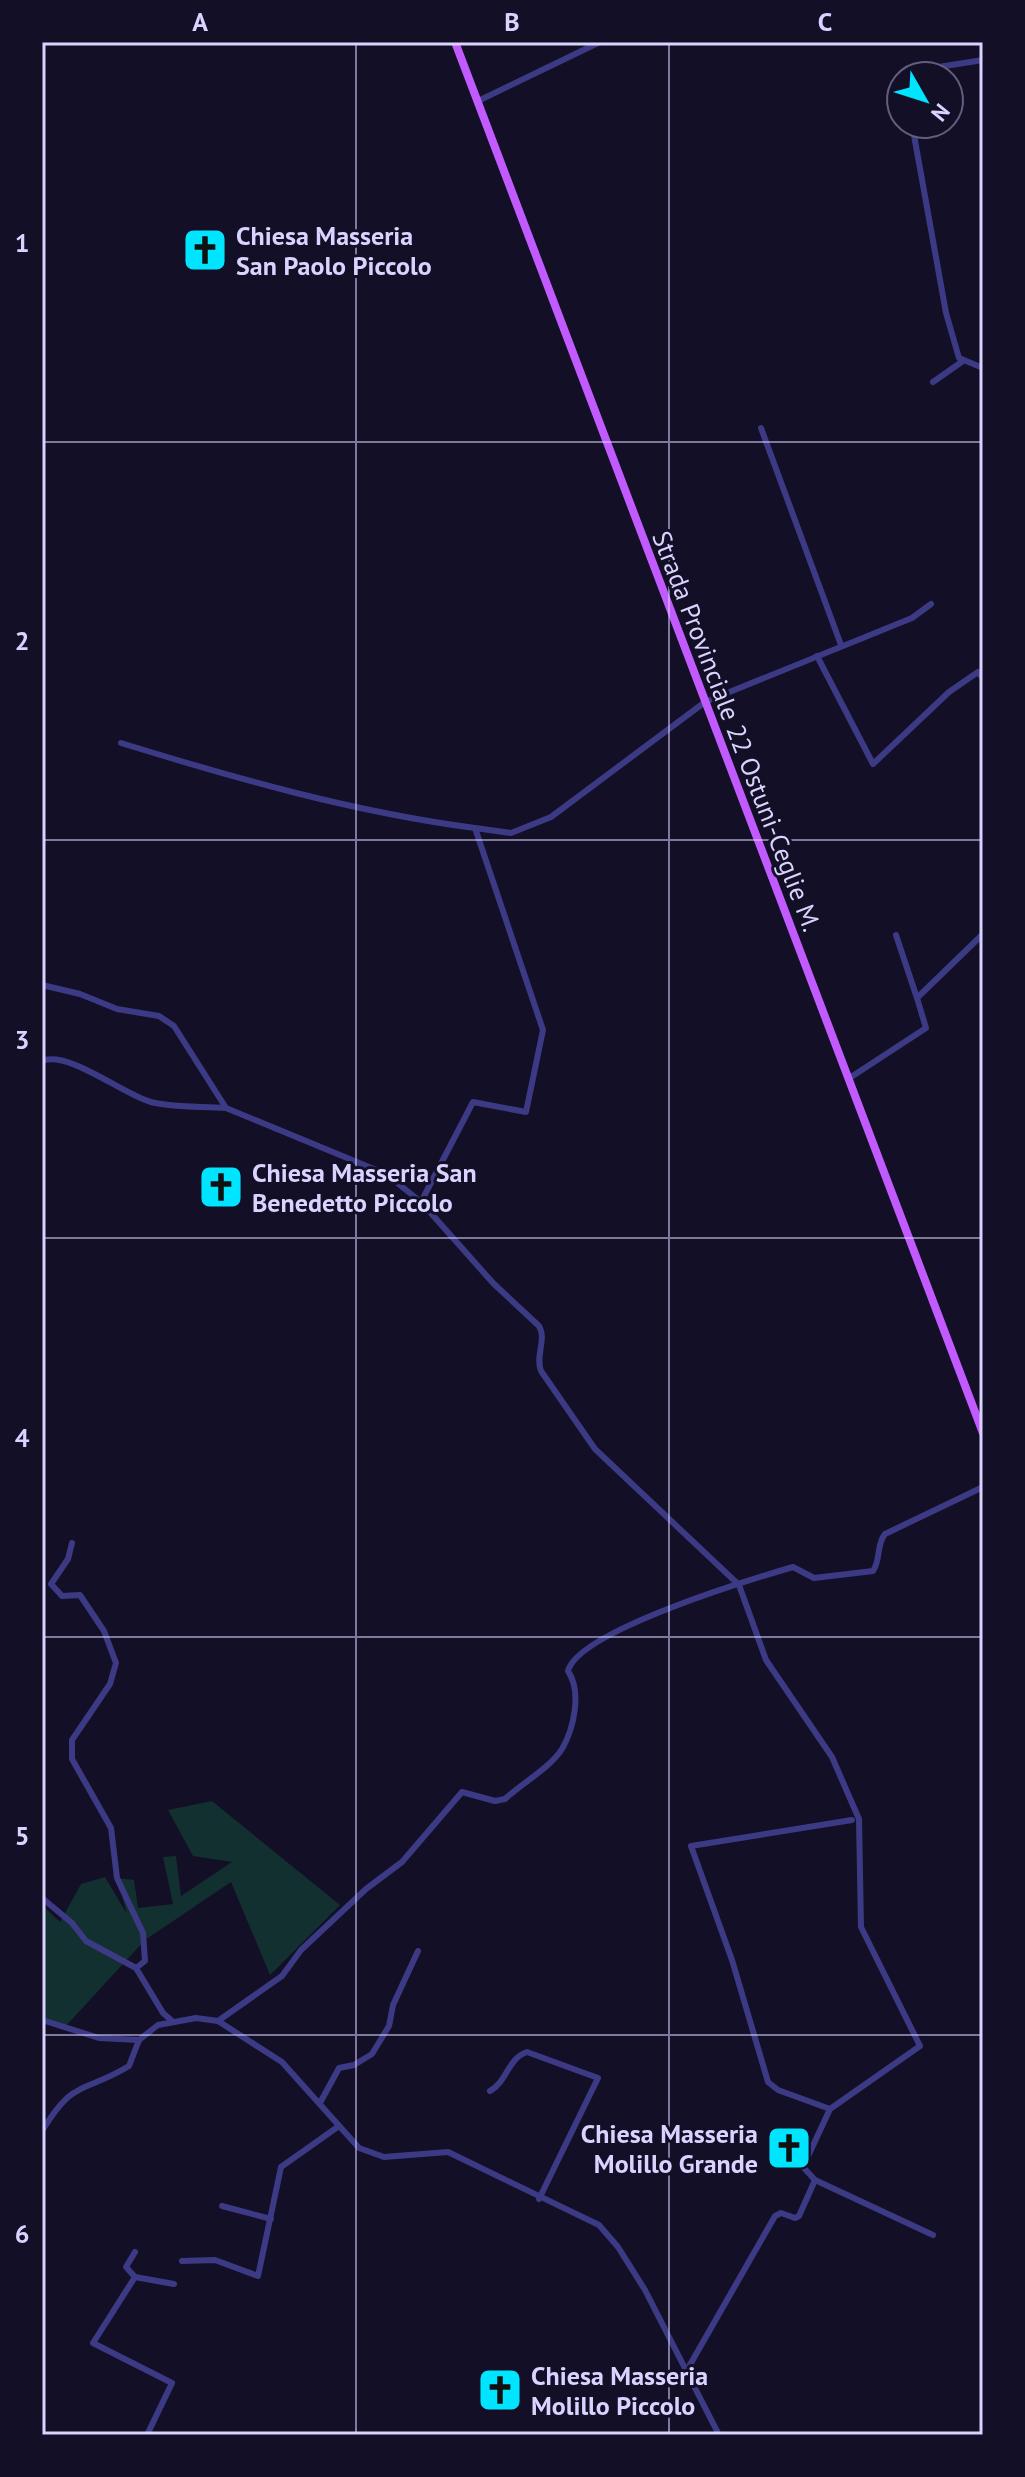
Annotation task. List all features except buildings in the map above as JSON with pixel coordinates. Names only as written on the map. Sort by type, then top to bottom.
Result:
[{"type":"main road","name":"Strada Provinciale 22 Ostuni-Ceglie M.","points":[[455,42],[983,1433]]},
{"type":"street","points":[[478,101],[600,42]]},
{"type":"street","points":[[915,140],[946,313],[963,361]]},
{"type":"street","points":[[963,361],[983,368]]},
{"type":"street","points":[[933,382],[963,361]]},
{"type":"street","points":[[761,428],[841,645]]},
{"type":"street","points":[[121,743],[296,794],[370,812],[511,833],[551,817],[705,702],[912,618],[931,604]]},
{"type":"street","points":[[817,656],[873,764],[949,692],[978,672],[983,678]]},
{"type":"street","points":[[421,1202],[473,1102],[526,1112],[543,1030],[475,828]]},
{"type":"street","points":[[917,998],[983,934]]},
{"type":"street","points":[[848,1079],[926,1028],[896,935]]},
{"type":"street","points":[[42,985],[80,994],[117,1009],[159,1016],[174,1026],[226,1108]]},
{"type":"street","points":[[42,1061],[50,1059],[83,1068],[151,1102],[226,1108],[386,1174],[421,1202],[493,1283],[539,1326],[542,1332],[538,1360],[541,1371],[595,1449],[739,1585],[766,1660],[832,1757],[859,1819],[861,1927],[920,2040],[920,2046],[830,2109],[803,2167],[815,2180],[933,2235]]},
{"type":"street","points":[[218,2021],[282,1976],[301,1950],[366,1889],[402,1862],[462,1792],[495,1801],[505,1799],[558,1753],[576,1702],[576,1690],[568,1671],[574,1659],[609,1635],[678,1603],[793,1567],[814,1578],[873,1571],[877,1566],[879,1541],[885,1534],[983,1487]]},
{"type":"street","points":[[72,1543],[68,1559],[51,1584],[62,1596],[80,1595],[104,1631],[116,1663],[110,1684],[72,1740],[72,1759],[111,1828],[117,1878],[145,1940],[145,1961],[136,1968]]},
{"type":"street","points":[[830,2109],[778,2090],[768,2082],[732,1960],[691,1846],[852,1820]]},
{"type":"street","points":[[42,1898],[72,1923],[86,1941],[136,1968],[163,2013],[171,2020]]},
{"type":"street","points":[[320,2103],[339,2068],[354,2065],[372,2054],[389,2026],[393,2005],[418,1951]]},
{"type":"street","points":[[42,2020],[99,2038],[139,2040]]},
{"type":"street","points":[[42,2131],[56,2108],[75,2089],[129,2066],[139,2040],[158,2025],[171,2020],[218,2021],[282,2062],[359,2148],[384,2157],[448,2152],[539,2199],[586,2218],[606,2231],[645,2290],[719,2435]]},
{"type":"street","points":[[490,2091],[496,2088],[516,2057],[527,2052],[598,2078],[539,2199]]},
{"type":"street","points":[[182,2261],[215,2260],[258,2276],[281,2167],[339,2126]]},
{"type":"street","points":[[687,2370],[775,2216],[781,2213],[798,2217],[815,2180]]},
{"type":"street","points":[[222,2206],[271,2219]]},
{"type":"street","points":[[135,2252],[126,2267],[135,2277],[174,2284]]},
{"type":"street","points":[[135,2277],[93,2343],[172,2383],[147,2435]]},
{"type":"green space","points":[[212,1801],[340,1905],[270,1975],[231,1882],[145,1940],[65,2027],[42,2022],[42,1905],[60,1922],[81,1884],[105,1877],[127,1914],[117,1878],[134,1880],[138,1908],[173,1904],[163,1857],[176,1856],[181,1896],[232,1862],[193,1856],[168,1810]]},
{"type":"place","name":"Chiesa Masseria San Paolo Piccolo","points":[[205,250]]},
{"type":"place","name":"Chiesa Masseria San Benedetto Piccolo","points":[[221,1187]]},
{"type":"place","name":"Chiesa Masseria Molillo Grande","points":[[789,2148]]},
{"type":"place","name":"Chiesa Masseria Molillo Piccolo","points":[[500,2390]]}]
